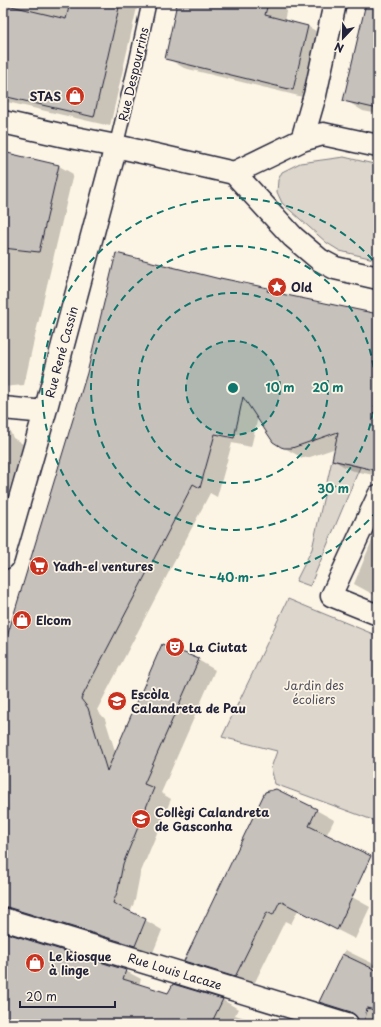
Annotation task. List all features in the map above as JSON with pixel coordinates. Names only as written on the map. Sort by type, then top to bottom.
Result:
[{"type":"street","points":[[302,140],[335,3]]},
{"type":"street","points":[[3,122],[234,173],[293,237],[320,260],[335,268],[378,278]]},
{"type":"street","points":[[234,173],[302,140],[323,134],[378,146]]},
{"type":"street","name":"Rue René Cassin","points":[[3,558],[45,412],[116,146]]},
{"type":"street","points":[[3,408],[45,412]]},
{"type":"street","points":[[378,496],[331,596],[378,615]]},
{"type":"street","name":"Rue Louis Lacaze","points":[[3,919],[347,1024]]},
{"type":"lane","name":"Rue Despourrins","points":[[116,146],[149,3]]},
{"type":"green space","points":[[344,157],[378,165],[378,260],[340,251],[327,243],[282,203],[277,192],[278,180],[282,172],[300,163]]},
{"type":"green space","points":[[332,460],[360,467],[310,586],[296,581],[312,549]]},
{"type":"green space","name":"Jardin des écoliers","points":[[288,599],[378,636],[378,822],[275,784],[271,768],[277,751],[222,737]]},
{"type":"building","points":[[70,3],[120,3],[94,117],[3,96],[3,4],[66,19]]},
{"type":"building","points":[[177,3],[268,3],[265,15],[308,26],[293,90],[165,59]]},
{"type":"building","points":[[366,3],[378,3],[378,109],[343,101]]},
{"type":"building","points":[[3,152],[59,165],[39,252],[3,248]]},
{"type":"building","points":[[116,253],[220,279],[268,288],[267,291],[378,314],[378,471],[332,460],[338,432],[292,448],[281,447],[273,442],[243,397],[234,438],[215,434],[200,488],[193,484],[81,699],[88,708],[107,771],[162,644],[199,659],[144,784],[154,788],[123,864],[118,890],[113,903],[146,919],[135,946],[3,907],[3,650],[87,373]]},
{"type":"building","points":[[276,789],[317,809],[309,826],[371,856],[337,930],[280,901],[273,915],[267,912],[235,977],[184,961],[265,792]]},
{"type":"building","points":[[3,932],[126,970],[123,979],[168,993],[173,984],[223,999],[211,1024],[3,1024]]},
{"type":"building","points":[[342,954],[378,971],[378,1011],[367,1008],[364,1024],[359,1024],[356,1016],[351,1012],[319,1002]]},
{"type":"place","name":"STAS","points":[[75,96]]},
{"type":"place","name":"Old","points":[[277,287]]},
{"type":"place","name":"Yadh-el ventures","points":[[39,566]]},
{"type":"place","name":"Elcom","points":[[22,620]]},
{"type":"place","name":"La Ciutat","points":[[175,647]]},
{"type":"place","name":"Escòla Calandreta de Pau","points":[[117,701]]},
{"type":"place","name":"Collègi Calandreta de Gasconha","points":[[141,819]]},
{"type":"place","name":"Le kiosque à linge","points":[[35,963]]}]
